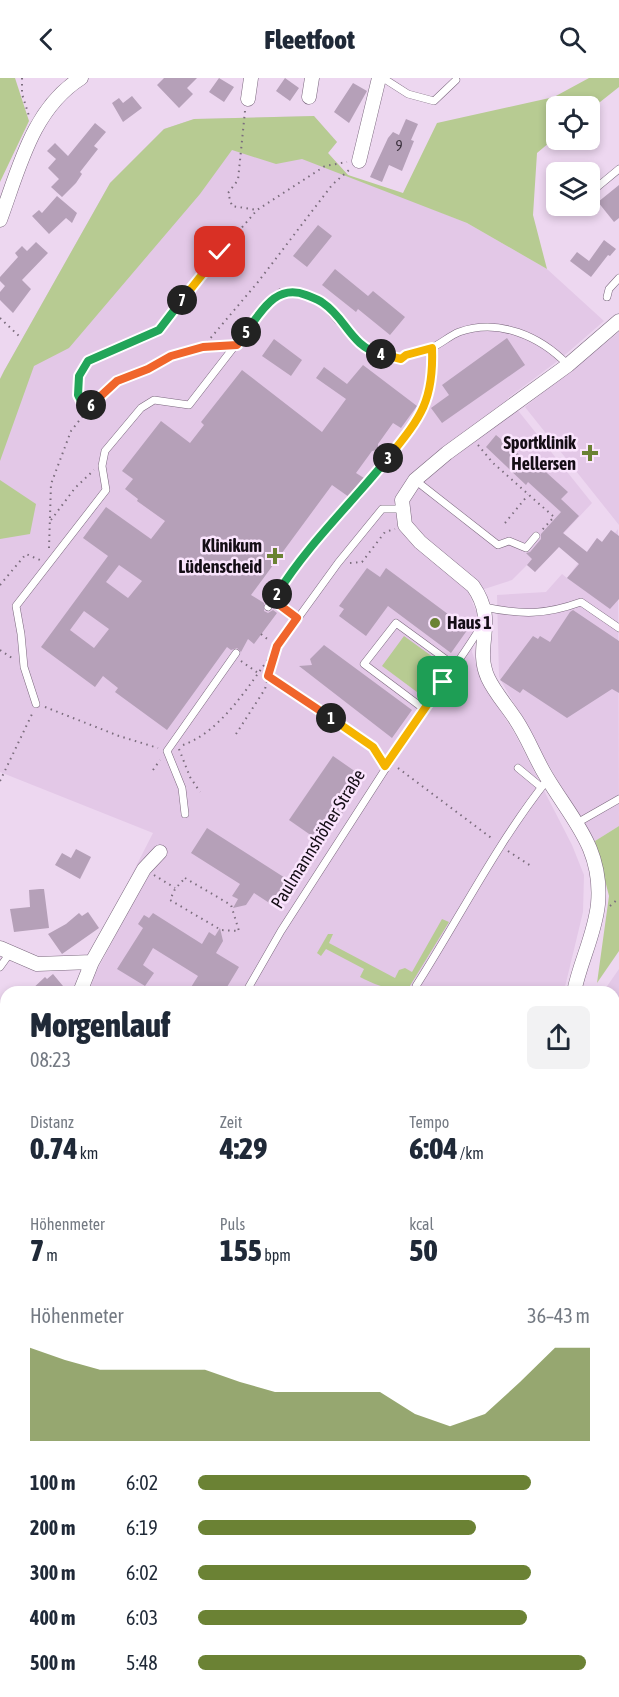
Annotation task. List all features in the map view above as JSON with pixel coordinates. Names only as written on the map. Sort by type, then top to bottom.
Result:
[{"type":"street","points":[[0,220],[34,130],[44,113],[61,93],[81,78]]},
{"type":"street","points":[[248,99],[250,78]]},
{"type":"street","points":[[309,97],[312,78]]},
{"type":"street","points":[[359,161],[381,78]]},
{"type":"street","points":[[576,986],[595,921],[599,887],[595,857],[577,823],[544,783],[517,720],[488,678],[483,652],[485,613],[473,586],[420,542],[405,525],[402,500],[415,480],[471,434],[568,365],[619,321]]},
{"type":"street","points":[[82,986],[92,962],[144,869],[160,852]]},
{"type":"street","points":[[5,951],[37,964],[92,962]]},
{"type":"lane","points":[[381,78],[408,94],[434,101],[456,80]]},
{"type":"lane","points":[[600,185],[619,170]]},
{"type":"lane","points":[[607,297],[609,289],[619,278]]},
{"type":"lane","points":[[36,704],[24,667],[16,606],[106,490],[102,466],[105,451],[141,408],[154,400],[189,405],[270,301],[281,292],[298,292],[323,303],[357,342],[375,352],[401,359],[406,355],[432,348],[459,332],[482,328],[502,328],[542,342],[568,365]]},
{"type":"lane","points":[[268,607],[313,543],[358,496],[413,428],[429,395],[433,369],[432,348]]},
{"type":"lane","points":[[415,480],[498,546],[509,541],[526,548],[536,536]]},
{"type":"lane","points":[[277,646],[338,563],[382,509],[402,509]]},
{"type":"lane","points":[[485,613],[552,612],[581,602],[619,628]]},
{"type":"lane","name":"Paulmannshöher Straße","points":[[249,986],[280,931],[387,764],[455,666],[485,613]]},
{"type":"lane","points":[[424,709],[364,664],[396,622],[455,666]]},
{"type":"lane","points":[[185,814],[182,788],[167,751],[235,655]]},
{"type":"lane","points":[[416,986],[455,926],[501,846],[544,783],[518,768]]},
{"type":"lane","points":[[577,823],[619,799]]},
{"type":"lane","points":[[0,967],[5,951]]},
{"type":"path","points":[[22,78],[21,94],[34,130]]},
{"type":"path","points":[[248,99],[242,128],[238,180],[228,193],[232,206],[257,210]]},
{"type":"path","points":[[86,411],[78,395],[79,376],[88,361],[159,330],[200,276],[257,210],[325,166],[359,161]]},
{"type":"path","points":[[203,347],[258,282],[332,185],[359,161]]},
{"type":"path","points":[[0,318],[19,336]]},
{"type":"path","points":[[0,585],[26,554],[49,564],[51,484],[71,431],[86,411],[117,381],[148,369],[171,356],[203,347],[237,345]]},
{"type":"path","points":[[471,434],[493,463],[554,517],[536,536]]},
{"type":"path","points":[[49,522],[81,481],[102,466]]},
{"type":"path","points":[[505,523],[528,495]]},
{"type":"path","points":[[338,563],[362,562],[385,532],[405,525]]},
{"type":"path","points":[[273,600],[297,618]]},
{"type":"path","points":[[261,634],[277,646]]},
{"type":"path","points":[[200,792],[190,777],[178,747],[197,739],[240,699],[277,646]]},
{"type":"path","points":[[236,734],[265,689],[277,646]]},
{"type":"path","points":[[0,650],[24,667]]},
{"type":"path","points":[[235,655],[258,673]]},
{"type":"path","points":[[268,676],[373,747],[387,764],[501,846]]},
{"type":"path","points":[[0,781],[36,704],[119,736],[167,751],[153,770]]},
{"type":"path","points":[[518,857],[531,866]]},
{"type":"path","points":[[144,869],[175,888]]},
{"type":"path","points":[[185,878],[231,905],[239,931],[221,930],[170,900],[175,888],[185,878]]},
{"type":"shaded area","name":"Klinikum Lüdenscheid","points":[[314,116],[337,142],[328,153],[348,175],[467,223],[547,269],[604,321],[559,360],[508,398],[592,503],[564,533],[557,548],[535,572],[527,565],[512,580],[469,594],[477,614],[472,652],[483,683],[515,734],[572,845],[584,875],[583,912],[565,986],[91,986],[94,976],[127,914],[130,878],[153,833],[0,772],[0,379],[110,183],[164,129],[194,119]]},
{"type":"shaded area","name":"Sportklinik Hellersen","points":[[619,332],[619,525],[525,407]]},
{"type":"shaded area","points":[[618,529],[619,826],[595,841],[568,799],[499,677],[497,595],[546,592],[562,574],[567,578],[597,538],[602,542],[611,530],[615,533]]},
{"type":"shaded area","points":[[619,969],[619,986],[607,986]]},
{"type":"green space","points":[[0,78],[15,78],[29,121],[0,182]]},
{"type":"green space","points":[[589,78],[619,78],[619,87],[600,102],[600,96],[556,96]]},
{"type":"green space","points":[[546,99],[546,145],[537,153],[533,215],[547,269],[467,223],[302,159],[276,164],[232,150],[200,194],[69,348],[34,366],[0,461],[0,379],[110,183],[164,129],[194,119],[314,116],[337,142],[328,153],[348,175],[403,193],[437,123]]},
{"type":"green space","points":[[0,480],[36,504],[30,534],[0,539]]},
{"type":"green space","points":[[404,636],[444,665],[421,695],[382,666]]},
{"type":"green space","points":[[619,826],[619,951],[597,983],[609,896],[595,841]]},
{"type":"green space","points":[[442,919],[449,922],[410,986],[380,986],[371,983],[360,977],[364,969],[326,949],[321,956],[317,953],[328,934],[333,934],[329,943],[395,978],[399,970],[405,968],[412,972]]},
{"type":"building","points":[[164,78],[197,78],[187,88],[193,94],[179,108],[157,85]]},
{"type":"building","points":[[219,78],[234,87],[224,102],[209,92]]},
{"type":"building","points":[[285,78],[299,88],[290,101],[276,91]]},
{"type":"building","points":[[353,83],[367,91],[349,123],[334,112]]},
{"type":"building","points":[[132,96],[142,108],[123,122],[112,103],[119,98],[123,103]]},
{"type":"building","points":[[406,119],[418,124],[402,171],[389,165],[382,182],[370,177],[388,138],[393,132],[399,135]]},
{"type":"building","points":[[95,123],[106,132],[94,146],[98,149],[80,172],[82,174],[76,183],[62,197],[51,187],[59,179],[48,168],[56,159],[47,151],[55,143],[68,156]]},
{"type":"building","points":[[619,185],[619,218],[614,222],[600,204],[600,200]]},
{"type":"building","points":[[57,196],[77,213],[72,223],[66,218],[49,234],[32,216],[39,210],[42,213]]},
{"type":"building","points":[[318,225],[332,236],[307,267],[293,256]]},
{"type":"building","points":[[604,240],[616,249],[610,256],[608,255],[591,277],[570,261],[577,252],[589,261]]},
{"type":"building","points":[[36,242],[48,253],[22,280],[31,289],[13,313],[0,300],[0,292],[5,286],[0,281],[0,277],[18,257],[15,253],[22,246],[27,251]]},
{"type":"building","points":[[335,269],[368,296],[373,291],[405,317],[390,335],[358,309],[356,312],[322,285]]},
{"type":"building","points":[[507,338],[525,365],[442,423],[431,408],[449,395],[442,385]]},
{"type":"building","points":[[274,339],[302,360],[291,376],[262,356]]},
{"type":"building","name":"Klinikum Lüdenscheid","points":[[363,365],[417,406],[401,428],[393,423],[378,444],[378,450],[372,451],[356,473],[364,478],[349,497],[332,485],[251,595],[264,603],[264,611],[268,613],[273,610],[277,613],[254,644],[248,639],[241,652],[237,648],[231,650],[227,647],[167,730],[115,692],[118,688],[103,676],[95,687],[41,647],[108,556],[83,538],[106,507],[151,539],[165,521],[137,501],[138,499],[125,489],[133,479],[122,471],[161,421],[190,443],[204,425],[201,422],[242,370],[322,432],[346,399],[316,378],[324,367],[347,384]],"holes":[[[119,565],[142,581],[128,598],[106,582]],[[84,611],[109,629],[94,648],[70,630]]]},
{"type":"building","points":[[496,435],[534,467],[537,464],[568,492],[561,499],[579,516],[563,533],[587,552],[597,538],[602,542],[611,530],[619,536],[619,599],[610,609],[567,578],[579,564],[559,547],[535,572],[527,565],[532,559],[526,553],[530,552],[541,539],[541,534],[561,512],[528,482],[526,485],[486,447]]},
{"type":"building","name":"Haus 1","points":[[367,568],[380,577],[386,568],[468,629],[451,653],[388,606],[366,636],[339,616],[344,609],[339,606]]},
{"type":"building","points":[[573,610],[619,641],[619,693],[612,689],[567,718],[523,689],[520,693],[500,680],[533,636],[538,639],[540,636],[550,642]]},
{"type":"building","points":[[324,645],[412,710],[392,738],[299,666],[312,665],[310,659]]},
{"type":"building","points":[[333,756],[356,772],[336,802],[346,808],[338,820],[328,814],[312,836],[289,820]]},
{"type":"building","points":[[207,828],[293,883],[277,908],[254,893],[246,905],[233,908],[238,899],[232,896],[240,884],[191,853]]},
{"type":"building","points":[[76,849],[91,857],[80,879],[55,865],[62,853],[71,858]]},
{"type":"building","points":[[44,889],[49,928],[14,932],[10,909],[30,907],[29,890]]},
{"type":"building","points":[[88,912],[99,928],[62,954],[48,934],[66,924],[79,913],[82,916]]},
{"type":"building","points":[[153,913],[202,944],[209,932],[215,936],[220,928],[223,941],[216,953],[239,967],[228,986],[192,986],[198,976],[153,948],[143,965],[154,973],[145,986],[117,969],[143,928],[138,924],[144,915],[149,918]]},
{"type":"building","points":[[53,974],[63,986],[35,986],[45,977],[47,979]]},
{"type":"place","name":"Sportklinik Hellersen","points":[[590,453]]},
{"type":"place","name":"Klinikum Lüdenscheid","points":[[275,556]]},
{"type":"place","name":"Haus 1","points":[[435,623]]},
{"type":"route","points":[[220,252],[159,330],[88,361],[79,376],[78,395],[86,411],[117,381],[148,369],[171,356],[203,347],[237,345],[270,301],[281,292],[298,292],[323,303],[357,342],[375,352],[401,359],[406,355],[432,348],[433,369],[429,395],[413,428],[358,496],[313,543],[273,600],[297,618],[277,646],[268,676],[373,747],[385,766],[443,682]]}]
